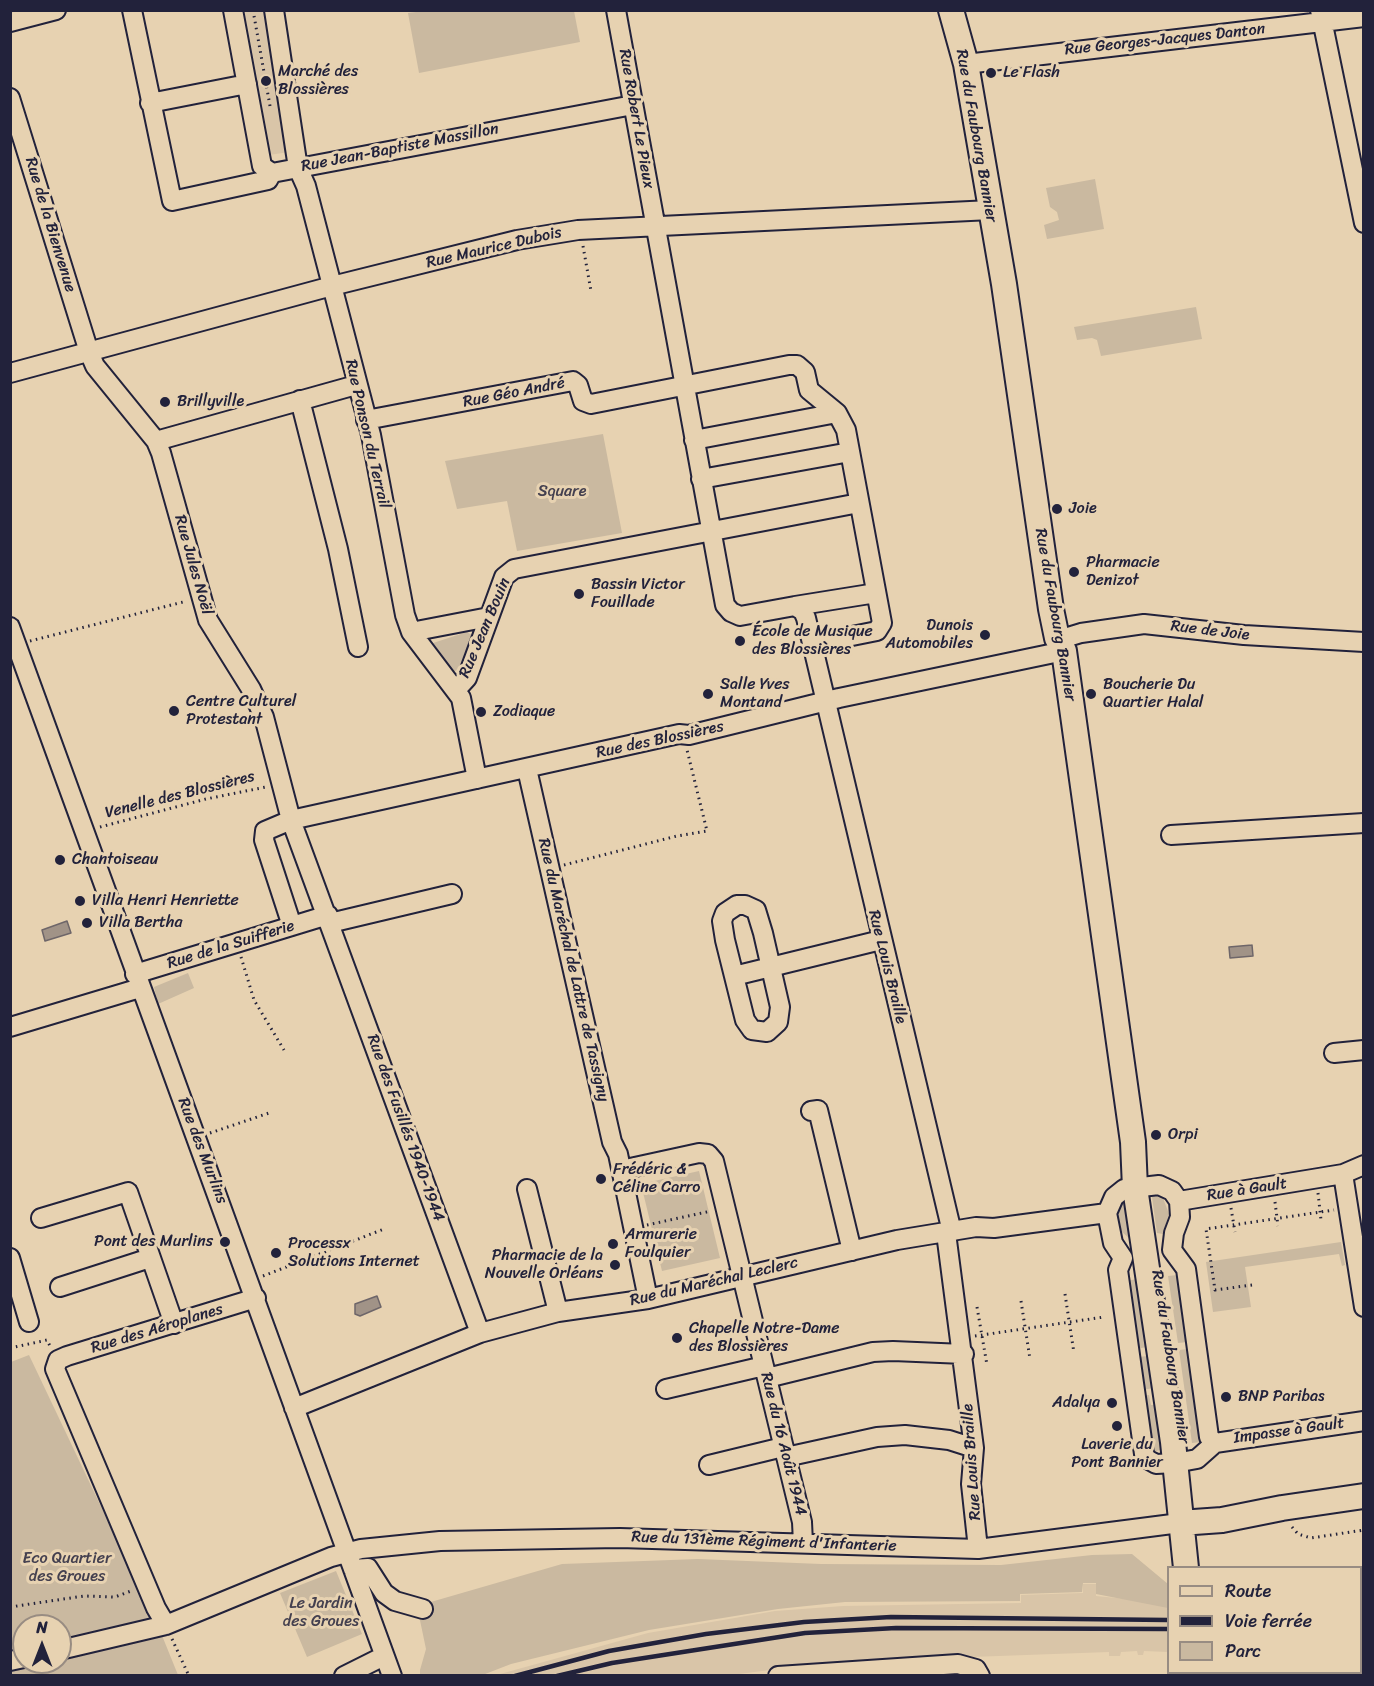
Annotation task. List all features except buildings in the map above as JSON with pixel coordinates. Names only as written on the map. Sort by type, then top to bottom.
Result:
[{"type":"main road","name":"Rue du Faubourg Bannier","points":[[951,10],[966,64],[1031,460],[1051,609],[1061,645],[1181,1462],[1187,1522],[1186,1566]]},
{"type":"main road","points":[[1187,1522],[1364,1496]]},
{"type":"main road","name":"Rue du Faubourg Bannier","points":[[1187,1522],[1199,1566]]},
{"type":"street","points":[[10,22],[56,10]]},
{"type":"street","points":[[132,10],[150,103],[247,84]]},
{"type":"street","points":[[233,10],[262,166],[272,173]]},
{"type":"street","name":"Rue Ponson du Terrail","points":[[274,10],[298,168],[306,186],[366,420],[411,632],[456,690]]},
{"type":"street","name":"Rue Robert Le Pieux","points":[[616,10],[725,605],[731,612],[740,616],[795,606]]},
{"type":"street","points":[[1321,17],[1364,223]]},
{"type":"street","name":"Rue Georges-Jacques Danton","points":[[966,64],[1321,17],[1364,17]]},
{"type":"street","name":"Rue de la Bienvenue","points":[[10,98],[89,352]]},
{"type":"street","name":"Rue Jean-Baptiste Massillon","points":[[150,103],[172,201],[268,180],[272,173],[633,105]]},
{"type":"street","name":"Rue Maurice Dubois","points":[[10,373],[332,286],[517,240],[578,230],[991,210]]},
{"type":"street","name":"Rue Jules Noël","points":[[89,352],[95,366],[156,441],[208,620],[251,689],[264,717],[291,820],[329,919]]},
{"type":"street","points":[[684,385],[789,364],[797,365],[805,372],[809,390],[837,413],[846,430],[876,593],[880,628],[812,644]]},
{"type":"street","name":"Rue Géo André","points":[[366,420],[573,381],[578,385],[583,401],[591,404],[684,385]]},
{"type":"street","points":[[156,441],[356,385]]},
{"type":"street","points":[[300,400],[338,549],[358,648]]},
{"type":"street","points":[[694,440],[837,413]]},
{"type":"street","points":[[701,479],[850,452]]},
{"type":"street","name":"Rue Jean Bouin","points":[[477,779],[463,703],[456,690],[467,678],[504,577],[514,569],[859,503]]},
{"type":"street","points":[[795,606],[876,593]]},
{"type":"street","name":"Rue Louis Braille","points":[[795,606],[803,611],[806,618],[949,1232],[974,1448],[971,1484],[978,1549]]},
{"type":"street","points":[[411,632],[489,617]]},
{"type":"street","name":"Rue de Joie","points":[[1061,645],[1081,633],[1144,624],[1244,635],[1364,642]]},
{"type":"street","name":"Rue des Murlins","points":[[10,627],[14,645],[253,1289],[392,1676]]},
{"type":"street","name":"Rue des Blossières","points":[[292,926],[264,840],[265,831],[291,820],[683,735],[1061,645]]},
{"type":"street","name":"Rue du Maréchal de Lattre de Tassigny","points":[[527,769],[612,1142],[621,1170],[648,1299]]},
{"type":"street","points":[[1171,835],[1364,823]]},
{"type":"street","name":"Rue de la Suifferie","points":[[10,1027],[237,943],[292,926],[452,894]]},
{"type":"street","points":[[737,905],[745,905],[756,910],[771,967],[780,1015],[774,1028],[767,1032],[752,1030],[747,1024],[734,976],[722,921],[725,913],[737,905]]},
{"type":"street","name":"Rue des Fusillés 1940-1944","points":[[329,919],[480,1333]]},
{"type":"street","points":[[734,976],[881,940]]},
{"type":"street","points":[[1334,1053],[1364,1050]]},
{"type":"street","points":[[811,1110],[818,1110],[852,1251]]},
{"type":"street","name":"Rue du 16 Août 1944","points":[[621,1170],[699,1153],[708,1154],[714,1161],[744,1275],[802,1522],[803,1543]]},
{"type":"street","name":"Rue à Gault","points":[[1179,1201],[1343,1174],[1364,1165]]},
{"type":"street","points":[[1343,1174],[1364,1307]]},
{"type":"street","points":[[1107,1213],[1114,1197],[1124,1189],[1159,1185],[1172,1191],[1179,1201]]},
{"type":"street","points":[[527,1189],[558,1312]]},
{"type":"street","points":[[41,1218],[128,1191],[174,1324]]},
{"type":"street","name":"Rue du Faubourg Bannier","points":[[1149,1254],[1174,1233],[1179,1217],[1179,1201]]},
{"type":"street","name":"Rue du Maréchal Leclerc","points":[[294,1408],[480,1333],[558,1312],[648,1299],[744,1275],[949,1232],[1107,1213]]},
{"type":"street","name":"Rue du Faubourg Bannier","points":[[1107,1213],[1113,1243],[1186,1269],[1209,1437],[1215,1443],[1205,1454],[1181,1462]]},
{"type":"street","points":[[10,1258],[29,1322]]},
{"type":"street","points":[[60,1287],[150,1258]]},
{"type":"street","name":"Rue des Aéroplanes","points":[[58,1360],[174,1324],[253,1289]]},
{"type":"street","points":[[666,1389],[873,1352],[963,1346]]},
{"type":"street","points":[[58,1360],[55,1369],[156,1608],[166,1625]]},
{"type":"street","name":"Impasse à Gault","points":[[1215,1443],[1364,1421]]},
{"type":"street","points":[[709,1465],[905,1434],[949,1440],[974,1448]]},
{"type":"street","name":"Rue du 131ème Régiment d'Infanterie","points":[[72,1647],[166,1625],[349,1561],[440,1541],[620,1538],[978,1549],[1187,1522]]},
{"type":"street","points":[[349,1561],[368,1568],[384,1593],[395,1601],[423,1609]]},
{"type":"street","points":[[344,1676],[384,1656]]},
{"type":"street","points":[[777,1676],[958,1664],[976,1669],[980,1676]]},
{"type":"path","points":[[578,230],[591,291]]},
{"type":"path","points":[[14,645],[202,597]]},
{"type":"path","points":[[550,868],[677,836],[707,831],[683,735]]},
{"type":"path","name":"Venelle des Blossières","points":[[84,831],[206,799],[282,784]]},
{"type":"path","points":[[237,943],[254,1000],[284,1050]]},
{"type":"path","points":[[197,1138],[269,1113]]},
{"type":"path","points":[[1317,1185],[1322,1220]]},
{"type":"path","points":[[1274,1191],[1278,1226]]},
{"type":"path","points":[[1230,1197],[1235,1232]]},
{"type":"path","points":[[1252,1284],[1215,1290],[1206,1229],[1342,1209]]},
{"type":"path","points":[[651,1224],[709,1211]]},
{"type":"path","points":[[253,1289],[384,1229]]},
{"type":"path","points":[[1065,1294],[1074,1353]]},
{"type":"path","points":[[1021,1301],[1030,1359]]},
{"type":"path","points":[[977,1307],[987,1365]]},
{"type":"path","points":[[963,1346],[982,1335],[1104,1317]]},
{"type":"path","points":[[10,1348],[47,1340],[58,1360]]},
{"type":"path","points":[[1291,1526],[1298,1534],[1311,1538],[1364,1530]]},
{"type":"path","points":[[10,1607],[84,1596],[115,1596],[133,1591]]},
{"type":"path","points":[[166,1625],[189,1676]]},
{"type":"shaded area","name":"Marché des Blossières","points":[[243,11],[264,11],[289,152],[269,155]]},
{"type":"shaded area","points":[[67,921],[71,933],[45,941],[42,930]]},
{"type":"shaded area","points":[[1252,945],[1253,956],[1230,958],[1229,947]]},
{"type":"shaded area","points":[[377,1296],[381,1307],[360,1316],[355,1314],[355,1304]]},
{"type":"shaded area","points":[[1362,1575],[1363,1675],[1193,1676],[1193,1674],[1362,1674]]},
{"type":"shaded area","points":[[1083,1584],[1096,1584],[1096,1596],[1167,1603],[1167,1652],[1144,1651],[1143,1655],[1138,1655],[1137,1651],[1121,1652],[1120,1656],[1109,1656],[1109,1652],[833,1662],[723,1676],[493,1676],[648,1633],[775,1611],[843,1606],[1021,1603],[1021,1595],[1083,1593]]},
{"type":"green space","points":[[424,11],[574,11],[580,42],[419,73],[408,13]]},
{"type":"green space","points":[[1095,179],[1104,229],[1047,239],[1044,225],[1059,220],[1057,212],[1050,207],[1046,188]]},
{"type":"green space","points":[[1196,307],[1202,339],[1101,356],[1097,340],[1092,338],[1077,340],[1074,327]]},
{"type":"green space","name":"Square","points":[[603,434],[622,533],[517,551],[507,501],[457,509],[445,461]]},
{"type":"green space","points":[[467,632],[472,635],[460,670],[454,671],[433,643]]},
{"type":"green space","points":[[188,973],[194,988],[158,1004],[154,987]]},
{"type":"green space","points":[[699,1171],[720,1258],[662,1271],[641,1184]]},
{"type":"green space","points":[[1154,1194],[1163,1198],[1169,1214],[1163,1234],[1157,1233],[1152,1197]]},
{"type":"green space","points":[[1122,1200],[1127,1200],[1130,1239],[1122,1232],[1117,1218]]},
{"type":"green space","points":[[1341,1242],[1345,1265],[1342,1266],[1339,1254],[1245,1267],[1251,1307],[1213,1312],[1206,1262]]},
{"type":"green space","points":[[1178,1275],[1188,1342],[1178,1343],[1168,1276]]},
{"type":"green space","points":[[1137,1279],[1147,1347],[1136,1349],[1126,1281]]},
{"type":"green space","points":[[1188,1349],[1201,1442],[1192,1443],[1179,1350]]},
{"type":"green space","name":"Eco Quartier des Groues","points":[[29,1355],[161,1633],[178,1675],[11,1676],[11,1362]]},
{"type":"green space","points":[[1148,1356],[1153,1388],[1143,1390],[1138,1357]]},
{"type":"green space","points":[[1149,1395],[1151,1405],[1155,1405],[1161,1450],[1151,1452],[1143,1396]]},
{"type":"green space","points":[[1132,1554],[1167,1583],[1167,1608],[1096,1594],[1096,1583],[1083,1583],[1082,1592],[1020,1594],[1020,1601],[845,1602],[778,1609],[649,1630],[511,1664],[480,1676],[420,1675],[426,1649],[417,1606],[562,1564],[698,1559],[821,1564],[1001,1565],[1092,1555]]},
{"type":"green space","name":"Le Jardin des Groues","points":[[336,1571],[362,1634],[307,1657],[280,1593]]},
{"type":"railway","points":[[515,1676],[609,1651],[706,1634],[804,1622],[891,1617],[1167,1620]]},
{"type":"railway","points":[[557,1676],[612,1663],[805,1633],[896,1628],[1167,1629]]},
{"type":"place","name":"Le Flash","points":[[991,73]]},
{"type":"place","name":"Marché des Blossières","points":[[266,81]]},
{"type":"place","name":"Brillyville","points":[[165,402]]},
{"type":"place","name":"Joie","points":[[1057,509]]},
{"type":"place","name":"Pharmacie Denizot","points":[[1074,572]]},
{"type":"place","name":"Bassin Victor Fouillade","points":[[579,594]]},
{"type":"place","name":"Dunois Automobiles","points":[[985,635]]},
{"type":"place","name":"École de Musique des Blossières","points":[[740,641]]},
{"type":"place","name":"Salle Yves Montand","points":[[708,694]]},
{"type":"place","name":"Boucherie Du Quartier Halal","points":[[1091,694]]},
{"type":"place","name":"Centre Culturel Protestant","points":[[174,711]]},
{"type":"place","name":"Zodiaque","points":[[481,712]]},
{"type":"place","name":"Chantoiseau","points":[[60,860]]},
{"type":"place","name":"Villa Henri Henriette","points":[[80,901]]},
{"type":"place","name":"Villa Bertha","points":[[87,923]]},
{"type":"place","name":"Orpi","points":[[1156,1135]]},
{"type":"place","name":"Frédéric & Céline Carro","points":[[601,1179]]},
{"type":"place","name":"Pont des Murlins","points":[[225,1242]]},
{"type":"place","name":"Armurerie Foulquier","points":[[613,1244]]},
{"type":"place","name":"Processx Solutions Internet","points":[[276,1253]]},
{"type":"place","name":"Pharmacie de la Nouvelle Orléans","points":[[615,1265]]},
{"type":"place","name":"Chapelle Notre-Dame des Blossières","points":[[677,1338]]},
{"type":"place","name":"BNP Paribas","points":[[1226,1397]]},
{"type":"place","name":"Adalya","points":[[1112,1403]]},
{"type":"place","name":"Laverie du Pont Bannier","points":[[1117,1426]]}]
